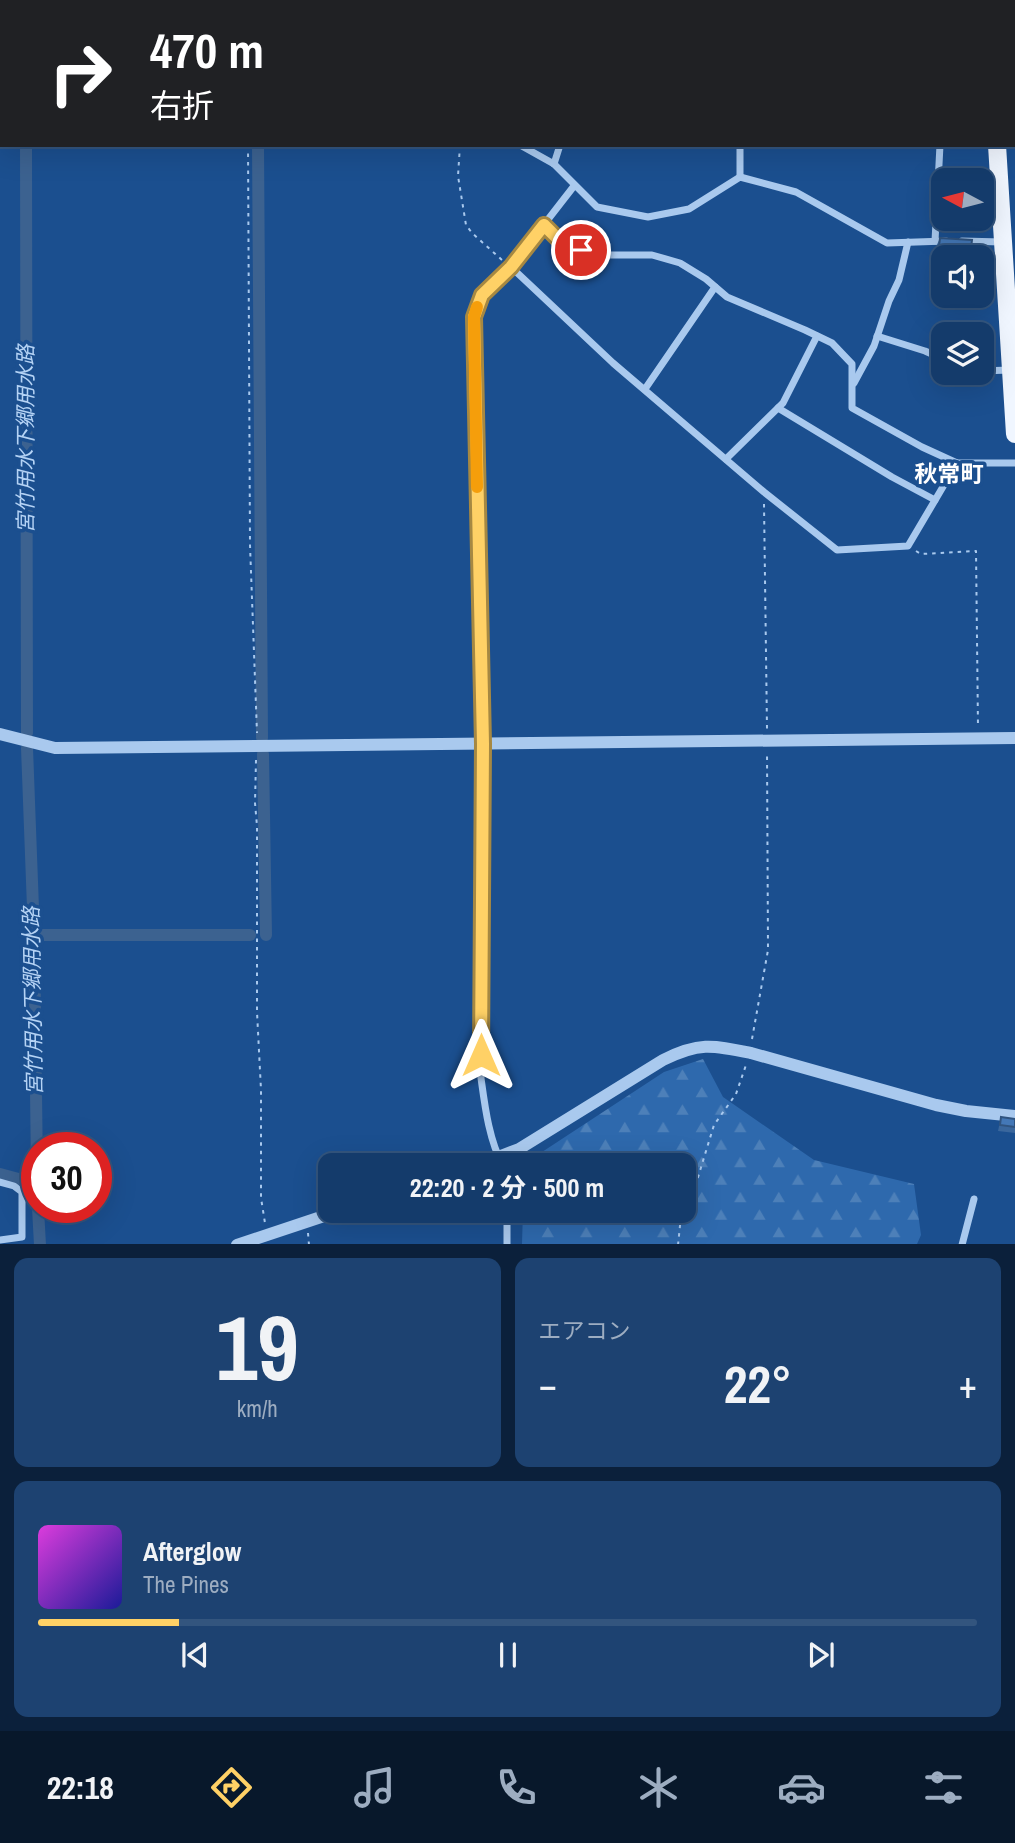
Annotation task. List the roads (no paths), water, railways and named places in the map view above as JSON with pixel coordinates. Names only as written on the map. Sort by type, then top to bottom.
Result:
[{"type":"main road","points":[[997,147],[1015,434]]},
{"type":"street","points":[[524,147],[554,164],[597,207],[648,217],[689,209],[740,177],[796,192],[887,243],[1003,242]]},
{"type":"street","points":[[554,164],[559,147]]},
{"type":"street","points":[[740,147],[740,177]]},
{"type":"street","points":[[935,241],[940,147]]},
{"type":"street","points":[[498,1153],[485,1110],[481,1078],[483,744],[474,317],[482,295],[511,267],[574,186]]},
{"type":"street","points":[[544,225],[563,244],[599,256],[652,255],[680,263],[706,279],[727,297],[832,343],[852,364],[852,408],[957,463],[1015,463]]},
{"type":"street","points":[[852,387],[877,336],[899,280],[908,242]]},
{"type":"street","points":[[511,267],[613,363],[764,492],[837,550],[908,546],[957,463]]},
{"type":"street","points":[[645,389],[715,287]]},
{"type":"street","points":[[726,459],[783,403],[817,336]]},
{"type":"street","points":[[877,336],[931,354]]},
{"type":"street","points":[[994,370],[1011,369]]},
{"type":"street","points":[[778,408],[935,500]]},
{"type":"street","points":[[0,734],[55,748],[1015,738]]},
{"type":"street","points":[[513,1153],[640,1073],[680,1051],[709,1046],[751,1054],[936,1105],[1015,1116]]},
{"type":"street","points":[[0,1182],[14,1185],[22,1192],[22,1237],[0,1240]]},
{"type":"street","points":[[962,1244],[974,1199]]},
{"type":"street","points":[[237,1244],[318,1218]]},
{"type":"street","points":[[507,1223],[507,1244]]},
{"type":"waterway","name":"宮竹用水下郷用水路","points":[[26,147],[27,733]]},
{"type":"waterway","points":[[258,147],[262,738]]},
{"type":"waterway","name":"宮竹用水下郷用水路","points":[[27,748],[34,935],[37,1132]]},
{"type":"waterway","points":[[263,754],[266,935]]},
{"type":"waterway","points":[[34,935],[250,935]]},
{"type":"waterway","points":[[0,1174],[21,1180]]},
{"type":"waterway","name":"宮竹用水下郷用水路","points":[[39,1223],[40,1244]]},
{"type":"district","name":"秋常町","points":[[949,474]]}]
